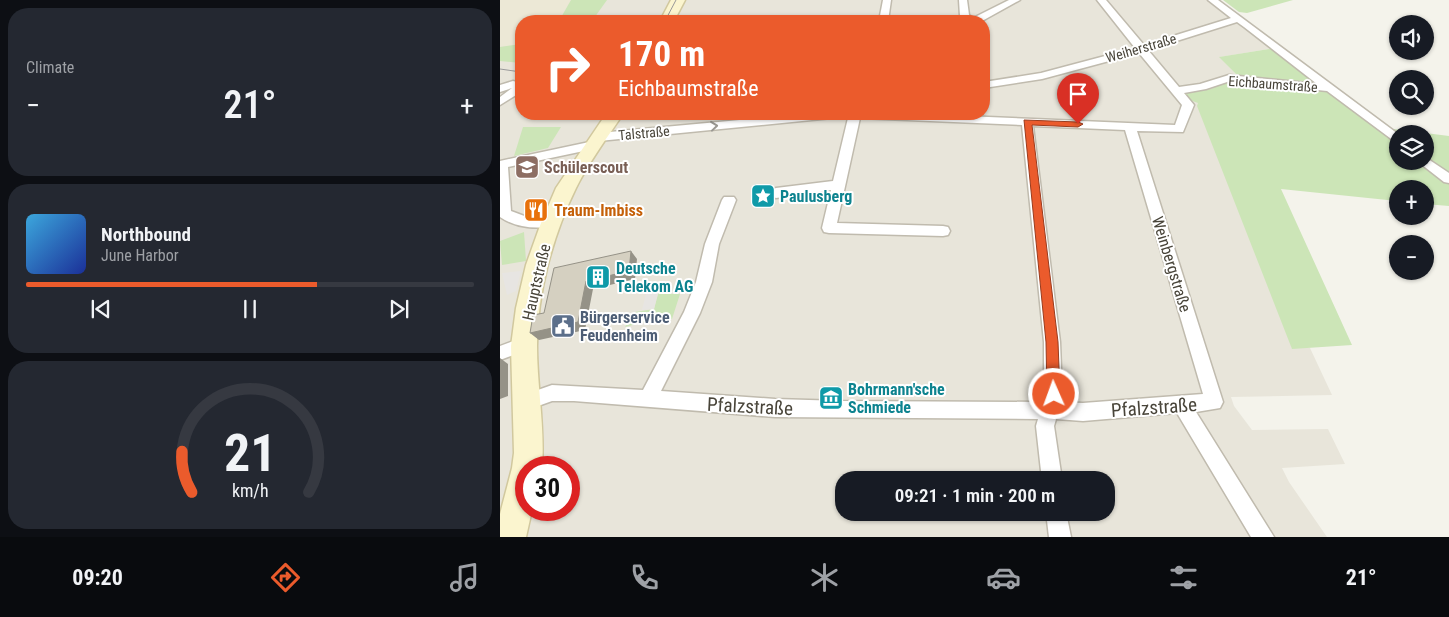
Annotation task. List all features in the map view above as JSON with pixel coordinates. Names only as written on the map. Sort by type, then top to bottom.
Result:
[{"type":"street","points":[[670,15],[678,0]]},
{"type":"street","points":[[885,15],[887,0]]},
{"type":"street","points":[[964,0],[965,15]]},
{"type":"street","points":[[987,15],[1016,0]]},
{"type":"street","points":[[984,120],[1179,129],[1188,105],[1101,0]]},
{"type":"street","points":[[1212,0],[1389,133]]},
{"type":"street","name":"Weiherstraße","points":[[990,83],[1042,76],[1141,49],[1238,19]]},
{"type":"street","name":"Eichbaumstraße","points":[[1177,91],[1202,87],[1229,78],[1327,88]]},
{"type":"street","points":[[500,89],[515,85]]},
{"type":"street","points":[[500,102],[515,91]]},
{"type":"street","name":"Hauptstraße","points":[[528,456],[527,402],[512,349],[527,313],[552,221],[566,188],[610,120]]},
{"type":"street","name":"Talstraße","points":[[501,165],[596,141],[784,120]]},
{"type":"street","points":[[854,120],[829,228],[943,231]]},
{"type":"street","points":[[1027,122],[1052,342],[1054,394],[1045,426],[1051,471]]},
{"type":"street","name":"Weinbergstraße","points":[[1130,127],[1214,402]]},
{"type":"street","points":[[501,165],[504,213],[513,219],[523,222],[552,221]]},
{"type":"street","points":[[1434,168],[1449,179]]},
{"type":"street","points":[[776,193],[838,186]]},
{"type":"street","points":[[648,399],[692,313],[704,282],[712,244],[729,200]]},
{"type":"street","name":"Pfalzstraße","points":[[527,402],[552,393],[574,393],[775,408],[1049,410],[1083,412],[1214,402]]},
{"type":"street","points":[[1181,404],[1263,537]]},
{"type":"street","name":"Hauptstraße","points":[[510,537],[515,516]]},
{"type":"street","points":[[1057,521],[1060,537]]},
{"type":"shaded area","points":[[500,0],[1210,0],[1275,48],[1220,57],[1238,76],[1292,348],[1310,348],[1332,395],[1231,397],[1234,406],[1252,430],[1328,429],[1345,464],[1282,468],[1289,482],[1327,537],[500,537]]},
{"type":"shaded area","points":[[500,0],[571,0],[562,15],[515,15],[515,46],[500,47]]},
{"type":"shaded area","points":[[521,271],[516,291],[507,295],[502,273]]},
{"type":"shaded area","points":[[659,289],[654,309],[642,310],[647,290]]},
{"type":"green space","points":[[571,0],[607,0],[596,15],[562,15]]},
{"type":"green space","points":[[1223,0],[1293,0],[1247,13],[1239,12]]},
{"type":"green space","points":[[515,45],[515,62],[500,61],[500,47]]},
{"type":"green space","points":[[1275,48],[1389,138],[1389,170],[1431,170],[1449,184],[1449,206],[1434,205],[1434,180],[1389,180],[1389,200],[1281,189],[1352,345],[1292,349],[1197,106],[1198,103],[1187,99],[1183,95],[1185,92],[1211,89],[1230,80],[1238,82],[1238,76],[1219,57]]},
{"type":"green space","points":[[523,127],[561,127],[548,148],[514,156]]},
{"type":"green space","points":[[1434,134],[1449,136],[1449,177],[1434,166]]},
{"type":"green space","points":[[524,232],[526,261],[502,265],[500,241]]},
{"type":"green space","points":[[669,286],[668,290],[672,294],[680,294],[672,319],[651,320],[625,327],[635,312],[654,309],[660,287]]},
{"type":"building","points":[[631,251],[629,271],[586,281],[578,322],[530,333],[533,315],[544,313],[554,268]]},
{"type":"tram line","points":[[668,15],[676,0]]},
{"type":"tram line","points":[[500,69],[515,71]]},
{"type":"place","name":"Schülerscout","points":[[527,167]]},
{"type":"place","name":"Paulusberg","points":[[763,196]]},
{"type":"place","name":"Traum-Imbiss","points":[[536,210]]},
{"type":"place","name":"Deutsche Telekom AG","points":[[598,277]]},
{"type":"place","name":"Bürgerservice Feudenheim","points":[[563,326]]},
{"type":"place","name":"Bohrmann'sche Schmiede","points":[[831,398]]},
{"type":"route","points":[[1054,394],[1052,342],[1027,122],[1078,124]]}]
